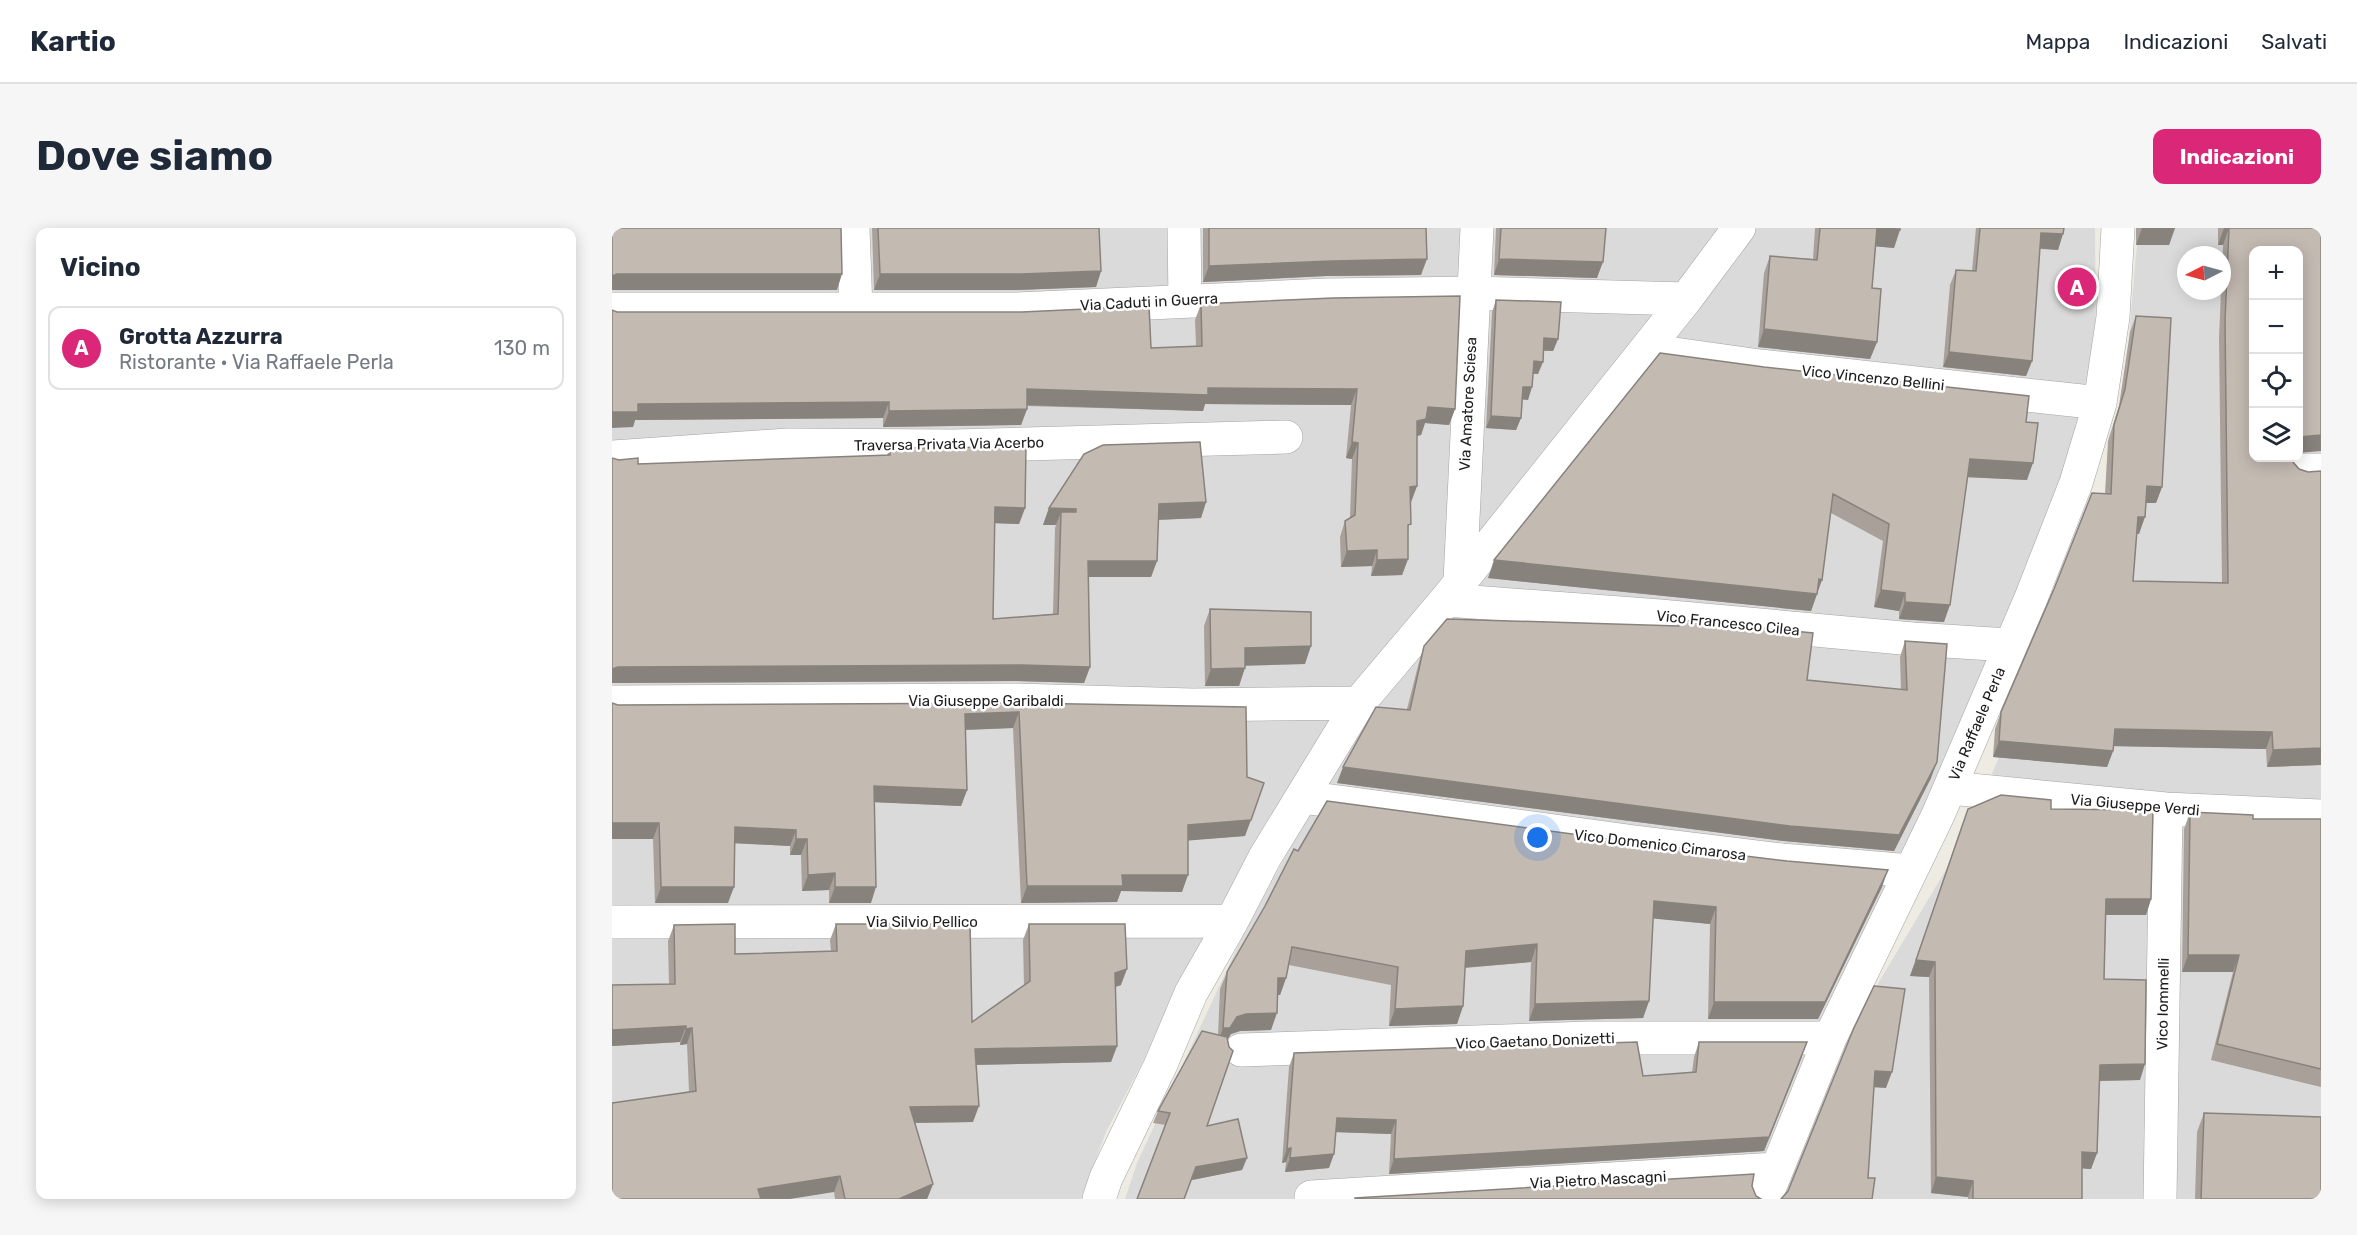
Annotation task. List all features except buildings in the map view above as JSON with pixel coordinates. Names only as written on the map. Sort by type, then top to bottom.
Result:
[{"type":"street","points":[[853,228],[856,310]]},
{"type":"street","points":[[1184,228],[1185,300]]},
{"type":"street","name":"Via Amatore Sciesa","points":[[1453,590],[1478,228]]},
{"type":"street","points":[[1100,1199],[1106,1178],[1161,1064],[1191,993],[1265,857],[1359,703],[1646,350],[1739,228]]},
{"type":"street","name":"Via Raffaele Perla","points":[[1765,1199],[1830,1038],[1950,788],[2031,598],[2076,483],[2100,403],[2113,317],[2118,228]]},
{"type":"street","name":"Via Caduti in Guerra","points":[[612,309],[1016,309],[1327,295],[1474,293],[1686,299]]},
{"type":"street","name":"Vico Vincenzo Bellini","points":[[1646,350],[1760,366],[2100,403]]},
{"type":"street","name":"Traversa Privata Via Acerbo","points":[[612,457],[788,445],[954,446],[1286,436]]},
{"type":"street","name":"Vico Francesco Cilea","points":[[1453,590],[1660,615],[1901,638],[2010,645]]},
{"type":"street","name":"Via Giuseppe Garibaldi","points":[[612,702],[1016,700],[1192,705],[1359,703]]},
{"type":"street","name":"Via Giuseppe Verdi","points":[[1950,788],[2166,809],[2321,816]]},
{"type":"street","name":"Vico Domenico Cimarosa","points":[[1302,796],[1635,842],[1782,860],[1911,871]]},
{"type":"street","name":"Vico Iommelli","points":[[2160,1199],[2166,809]]},
{"type":"street","name":"Via Silvio Pellico","points":[[612,922],[1232,921]]},
{"type":"street","name":"Vico Gaetano Donizetti","points":[[1241,1050],[1588,1038],[1830,1038]]},
{"type":"street","name":"Via Pietro Mascagni","points":[[1311,1197],[1776,1169]]},
{"type":"shaded area","points":[[612,228],[1729,228],[1219,916],[1106,1132],[1081,1199],[612,1199]]},
{"type":"shaded area","points":[[1752,228],[2095,228],[2096,348],[2071,482],[1754,1199],[1125,1199],[1137,1163],[1243,935],[1312,807],[1373,704]]},
{"type":"shaded area","points":[[2140,228],[2321,228],[2321,1199],[1779,1199],[1851,1029],[1960,846],[2116,492]]},
{"type":"place","name":"Grotta Azzurra","points":[[2077,287]]}]
